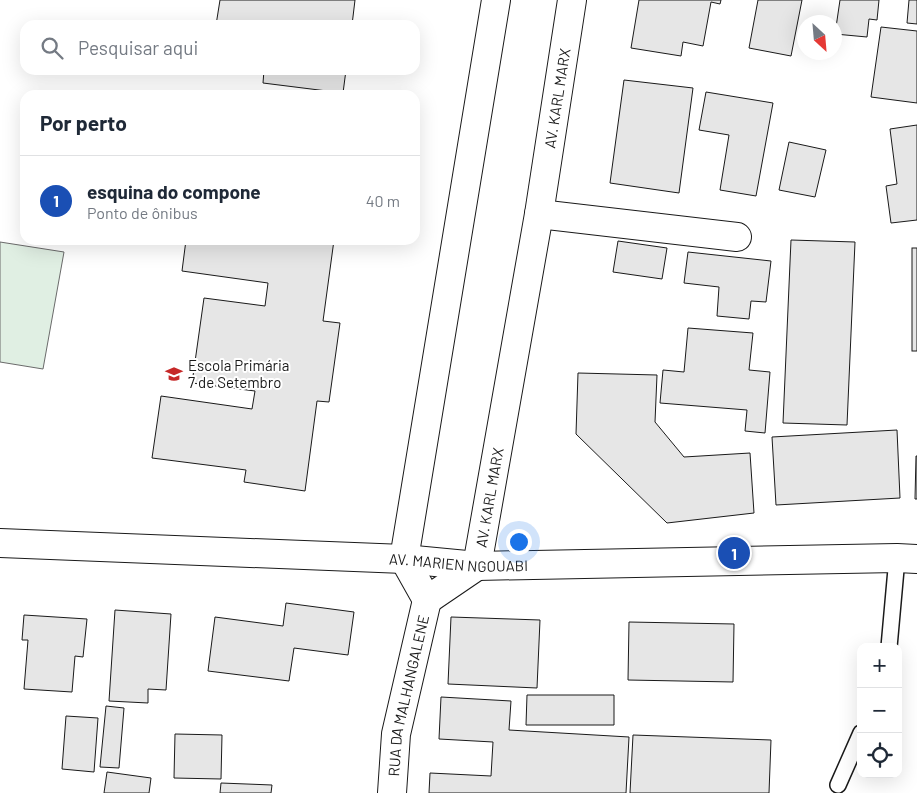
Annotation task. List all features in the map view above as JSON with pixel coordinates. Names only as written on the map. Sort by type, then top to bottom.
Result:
[{"type":"street","points":[[427,600],[404,560],[496,0]]},
{"type":"street","name":"AV. KARL MARX","points":[[427,600],[477,566],[539,214],[572,0]]},
{"type":"street","points":[[539,214],[737,237]]},
{"type":"street","name":"AV. MARIEN NGOUABI","points":[[0,542],[404,560],[477,566],[907,559]]},
{"type":"street","name":"RUA DA MALHANGALENE","points":[[392,793],[396,734],[427,600]]},
{"type":"lane","points":[[891,643],[907,559]]},
{"type":"lane","points":[[838,785],[857,742]]},
{"type":"green space","points":[[0,242],[64,252],[43,369],[0,362]]},
{"type":"building","points":[[220,0],[355,0],[353,20],[217,20]]},
{"type":"building","points":[[639,0],[721,0],[720,4],[711,2],[703,46],[683,42],[681,56],[631,48]]},
{"type":"building","points":[[758,0],[802,0],[799,15],[797,15],[797,25],[791,56],[749,48]]},
{"type":"building","points":[[840,0],[879,0],[877,20],[869,19],[867,37],[842,35],[842,15],[838,15]]},
{"type":"building","points":[[909,0],[917,0],[917,24],[907,23]]},
{"type":"building","points":[[881,27],[917,31],[917,103],[871,97]]},
{"type":"building","points":[[264,75],[345,75],[343,90],[319,90],[263,83]]},
{"type":"building","points":[[624,80],[693,88],[679,193],[610,183]]},
{"type":"building","points":[[706,92],[773,103],[756,196],[720,190],[729,135],[699,130]]},
{"type":"building","points":[[917,125],[917,220],[891,223],[886,186],[897,184],[890,129]]},
{"type":"building","points":[[789,142],[826,150],[815,197],[779,190]]},
{"type":"building","points":[[791,240],[855,242],[847,425],[783,423]]},
{"type":"building","points":[[618,241],[667,248],[662,279],[613,272]]},
{"type":"building","points":[[185,245],[333,245],[323,321],[340,323],[329,402],[317,401],[305,491],[244,482],[246,470],[152,458],[161,396],[252,409],[255,391],[192,383],[204,298],[265,306],[268,283],[182,271]]},
{"type":"building","points":[[912,248],[917,248],[917,351],[912,351]]},
{"type":"building","points":[[688,252],[771,261],[766,302],[751,301],[749,319],[717,316],[719,287],[684,283]]},
{"type":"building","points":[[688,328],[753,333],[749,370],[770,372],[765,433],[745,431],[747,410],[660,403],[663,370],[684,372]]},
{"type":"building","points":[[578,373],[657,375],[655,422],[684,457],[750,453],[754,513],[667,523],[576,434]]},
{"type":"building","points":[[897,430],[900,498],[776,505],[772,437]]},
{"type":"building","points":[[916,456],[917,499],[915,499]]},
{"type":"building","points":[[286,603],[354,612],[348,655],[294,648],[289,681],[208,671],[215,617],[283,626]]},
{"type":"building","points":[[115,610],[171,614],[166,690],[148,689],[148,703],[109,701]]},
{"type":"building","points":[[24,615],[87,619],[83,657],[75,656],[72,692],[24,689],[28,640],[22,640]]},
{"type":"building","points":[[451,617],[540,620],[537,688],[448,684]]},
{"type":"building","points":[[629,622],[734,624],[733,682],[628,680]]},
{"type":"building","points":[[527,695],[614,695],[614,725],[526,725]]},
{"type":"building","points":[[441,697],[511,701],[509,730],[629,737],[626,793],[429,793],[430,773],[491,776],[493,742],[439,739]]},
{"type":"building","points":[[106,706],[124,708],[119,768],[100,767]]},
{"type":"building","points":[[66,716],[98,718],[94,772],[62,769]]},
{"type":"building","points":[[175,734],[222,735],[221,779],[174,778]]},
{"type":"building","points":[[633,735],[771,740],[769,793],[630,793]]},
{"type":"building","points":[[107,772],[151,778],[149,793],[104,793]]},
{"type":"building","points":[[221,783],[272,785],[271,793],[220,793]]},
{"type":"place","name":"Escola Primária 7 de Setembro","points":[[174,374]]},
{"type":"place","name":"esquina do compone","points":[[734,553]]}]
